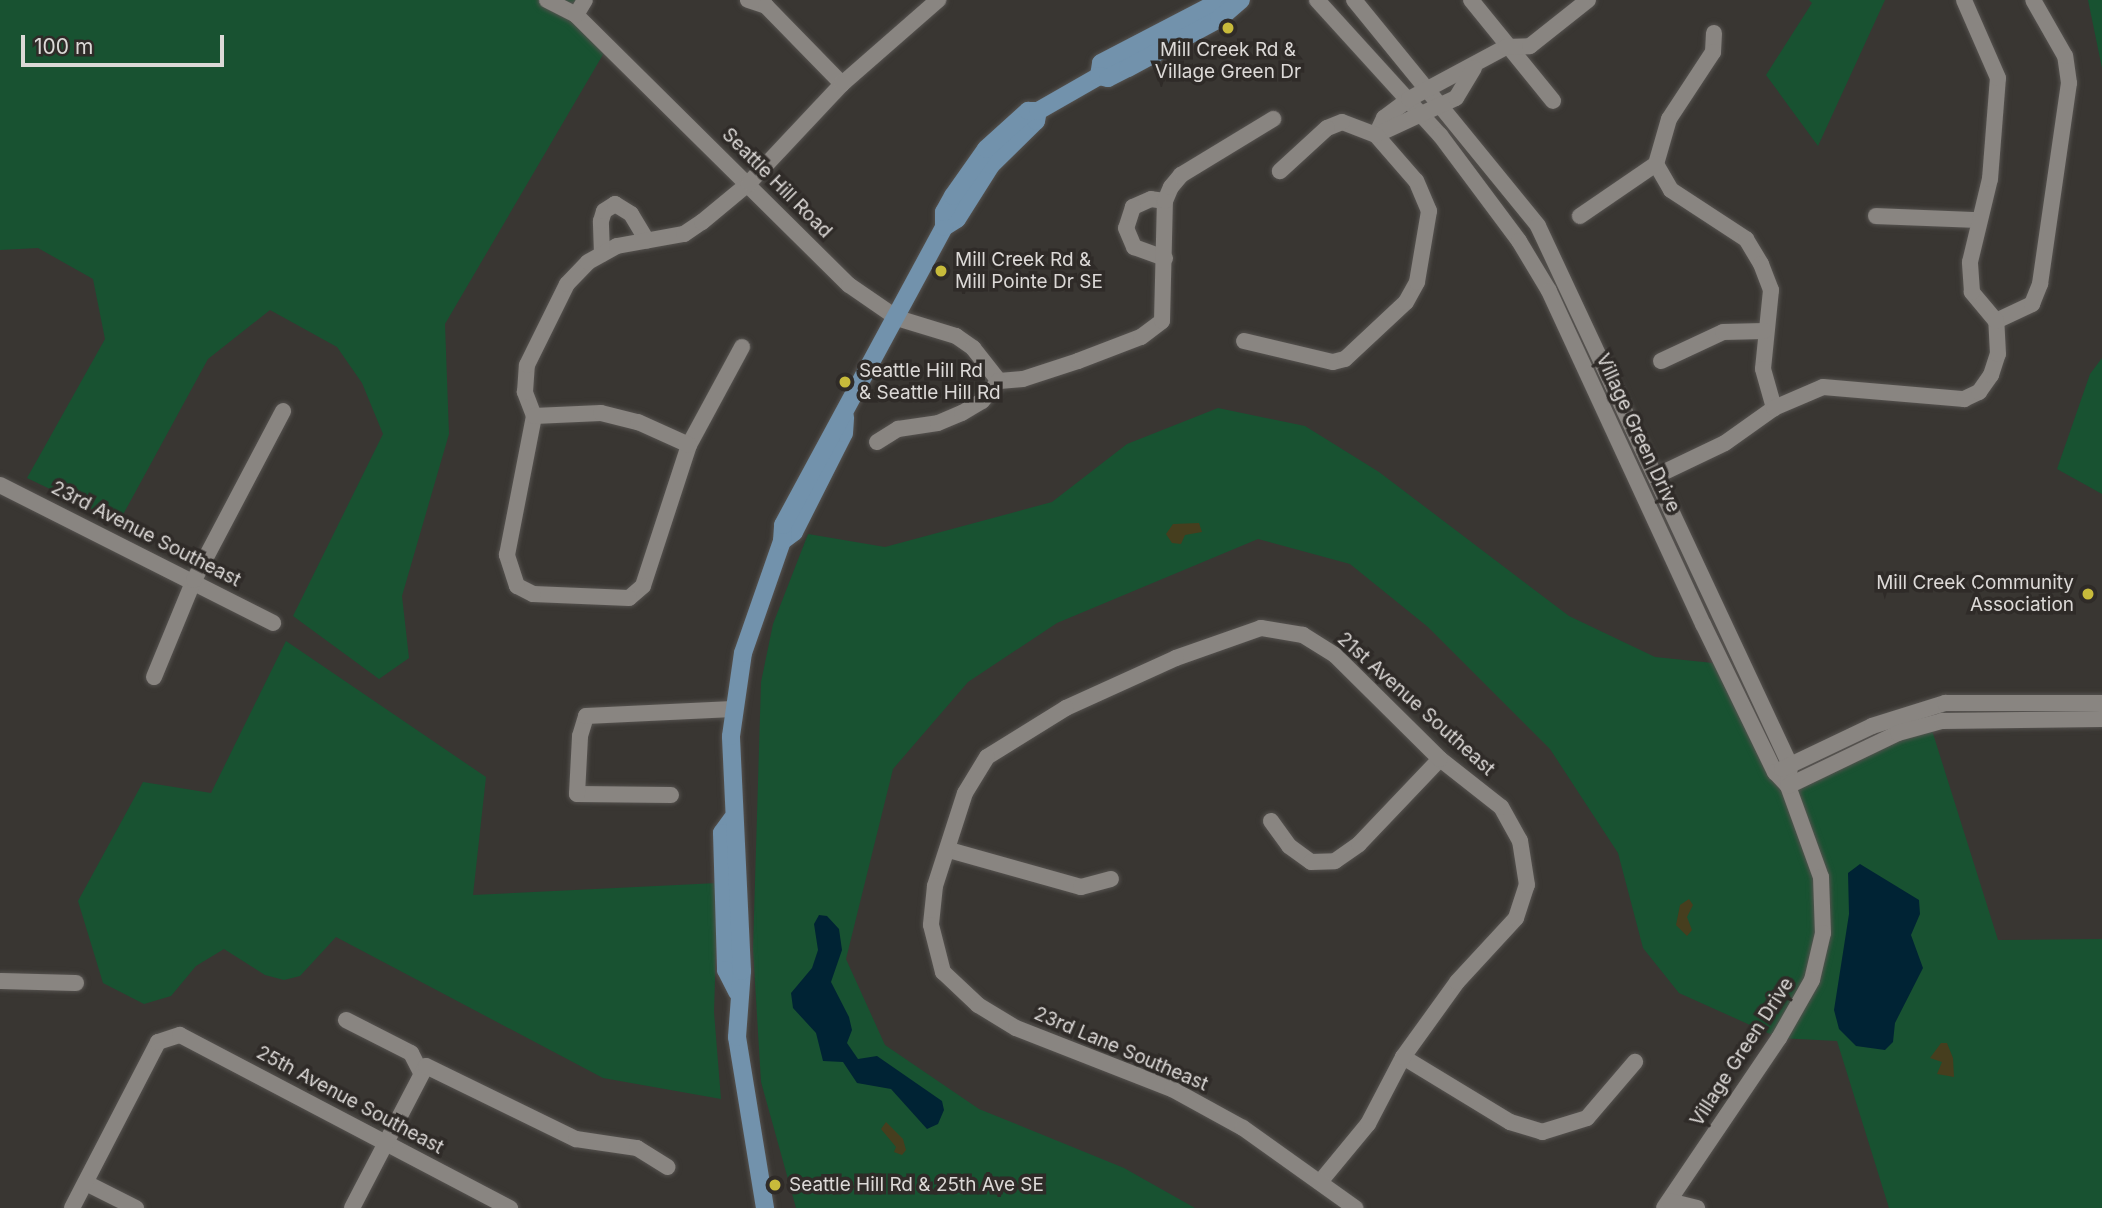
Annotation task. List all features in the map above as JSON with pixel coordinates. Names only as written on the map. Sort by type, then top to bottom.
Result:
[{"type":"main road","points":[[1099,76],[1101,63],[1222,0]]},
{"type":"main road","points":[[765,1208],[737,1037],[737,992],[742,971],[738,836],[732,819],[733,709],[754,609],[782,541],[794,531],[807,507],[844,433],[845,417],[944,227],[957,219],[991,165],[1036,121],[1038,111],[1099,76],[1108,78],[1199,30],[1241,0]]},
{"type":"street","name":"Seattle Hill Road","points":[[547,0],[576,15],[749,183],[849,285],[897,318],[956,336],[973,348],[999,381]]},
{"type":"street","points":[[576,15],[585,0]]},
{"type":"street","points":[[748,0],[766,6],[842,84]]},
{"type":"street","points":[[742,346],[690,445],[643,586],[629,598],[533,594],[517,586],[509,572],[507,555],[534,416],[526,391],[527,365],[567,284],[602,254],[617,246],[684,234],[749,183],[842,84],[938,0]]},
{"type":"street","name":"Village Green Drive","points":[[1317,0],[1409,99],[1519,241],[1549,291],[1782,768]]},
{"type":"street","name":"Village Green Drive","points":[[1354,0],[1430,89],[1538,226],[1656,476],[1782,768],[1821,877],[1823,933],[1812,980],[1779,1038],[1669,1206]]},
{"type":"street","points":[[1471,0],[1506,47],[1553,101]]},
{"type":"street","points":[[1376,135],[1384,118],[1409,99],[1475,68],[1506,47],[1530,46],[1588,0]]},
{"type":"street","points":[[1656,476],[1725,443],[1774,408],[1823,387],[1924,392],[1965,399],[1979,392],[1991,375],[1998,354],[1996,321],[1972,292],[1970,262],[1977,220],[1990,179],[1998,78],[1964,0]]},
{"type":"street","points":[[1996,321],[2032,304],[2040,284],[2069,83],[2065,55],[2033,0]]},
{"type":"street","points":[[1580,216],[1656,164],[1670,119],[1713,52],[1714,33]]},
{"type":"street","points":[[1376,135],[1457,98],[1475,68]]},
{"type":"street","points":[[877,442],[898,429],[939,423],[962,413],[982,401],[999,381],[1023,379],[1141,337],[1162,321],[1164,201],[1181,175],[1273,119]]},
{"type":"street","points":[[1244,341],[1333,362],[1355,351],[1406,302],[1417,282],[1429,211],[1416,181],[1376,135],[1342,122],[1327,128],[1280,170]]},
{"type":"street","points":[[1656,164],[1671,190],[1688,204],[1723,221],[1746,239],[1771,290],[1764,331],[1763,369],[1774,408]]},
{"type":"street","points":[[1164,201],[1151,199],[1133,207],[1126,228],[1135,247],[1165,258]]},
{"type":"street","points":[[602,254],[601,221],[604,211],[615,204],[631,214],[648,241]]},
{"type":"street","points":[[1876,216],[1977,220]]},
{"type":"street","points":[[1661,361],[1723,332],[1764,331]]},
{"type":"street","points":[[154,677],[194,580],[284,411]]},
{"type":"street","points":[[534,416],[601,413],[638,422],[690,445]]},
{"type":"street","name":"23rd Avenue Southeast","points":[[0,485],[194,580],[273,623]]},
{"type":"street","name":"21st Avenue Southeast","points":[[949,850],[965,793],[987,757],[1066,708],[1175,658],[1261,628],[1303,635],[1335,654],[1440,759],[1501,807],[1520,841],[1527,885],[1516,918],[1457,982],[1403,1057]]},
{"type":"street","points":[[1782,768],[1872,726],[1945,703],[2102,703]]},
{"type":"street","points":[[671,795],[577,794],[580,736],[586,716],[733,709]]},
{"type":"street","points":[[1788,786],[1898,733],[1942,721],[2102,719]]},
{"type":"street","points":[[1271,821],[1289,846],[1311,862],[1335,861],[1359,844],[1440,759]]},
{"type":"street","points":[[949,850],[1081,887],[1111,879]]},
{"type":"street","name":"23rd Lane Southeast","points":[[949,850],[935,886],[931,925],[943,972],[978,1005],[1016,1028],[1171,1088],[1243,1128],[1355,1208]]},
{"type":"street","points":[[0,981],[76,983]]},
{"type":"street","points":[[346,1020],[411,1053],[423,1069],[576,1139],[637,1148],[667,1167]]},
{"type":"street","name":"25th Avenue Southeast","points":[[86,1183],[159,1042],[169,1035],[180,1035],[510,1208]]},
{"type":"street","points":[[1320,1182],[1368,1124],[1403,1057],[1510,1122],[1542,1132],[1587,1118],[1635,1062]]},
{"type":"street","points":[[352,1208],[423,1069]]},
{"type":"street","points":[[72,1208],[86,1183],[136,1208]]},
{"type":"street","points":[[1669,1206],[1697,1208]]},
{"type":"green space","points":[[0,0],[585,0],[577,16],[608,46],[445,324],[449,434],[402,596],[409,658],[379,679],[293,616],[383,434],[362,383],[337,347],[270,310],[208,359],[119,522],[27,478],[105,339],[93,279],[38,248],[0,250]]},
{"type":"green space","points":[[1809,0],[1885,0],[1818,146],[1766,75],[1812,3]]},
{"type":"green space","points":[[2088,0],[2102,0],[2102,68]]},
{"type":"green space","points":[[2102,358],[2102,494],[2057,469],[2090,374]]},
{"type":"green space","points":[[1218,408],[1305,426],[1379,472],[1569,616],[1655,657],[1723,664],[1788,786],[1930,724],[1998,940],[2102,939],[2102,1208],[1889,1208],[1837,1041],[1779,1038],[1679,993],[1643,948],[1618,853],[1550,749],[1428,627],[1350,564],[1258,539],[1057,623],[968,682],[893,769],[846,959],[885,1045],[979,1109],[1124,1168],[1195,1208],[796,1208],[761,1082],[753,949],[761,682],[773,624],[808,534],[885,547],[1052,502],[1127,444]]},
{"type":"green space","points":[[286,641],[486,777],[473,895],[718,883],[714,1012],[721,1099],[603,1078],[336,937],[300,976],[284,980],[265,975],[224,949],[196,966],[171,996],[144,1004],[103,983],[78,901],[143,782],[211,793]]},
{"type":"sand","points":[[1199,523],[1202,532],[1185,535],[1181,544],[1172,543],[1166,534],[1173,524]]},
{"type":"sand","points":[[1689,899],[1693,905],[1687,917],[1692,930],[1687,936],[1676,925],[1680,905]]},
{"type":"sand","points":[[1941,1043],[1947,1043],[1953,1058],[1954,1077],[1937,1074],[1942,1062],[1930,1058]]},
{"type":"sand","points":[[886,1122],[903,1139],[906,1150],[902,1155],[894,1152],[896,1147],[881,1129]]},
{"type":"water","points":[[1860,864],[1919,900],[1920,914],[1911,935],[1923,968],[1895,1023],[1893,1042],[1885,1050],[1856,1046],[1839,1029],[1834,1010],[1849,914],[1848,873]]},
{"type":"water","points":[[819,915],[827,916],[839,929],[842,950],[831,982],[849,1017],[852,1030],[847,1043],[858,1059],[877,1056],[942,1101],[944,1110],[938,1124],[927,1129],[891,1089],[857,1083],[843,1062],[823,1061],[816,1033],[793,1008],[791,993],[812,968],[818,950],[814,924]]},
{"type":"place","name":"Mill Creek Rd & Village Green Dr","points":[[1228,28]]},
{"type":"place","name":"Mill Creek Rd & Mill Pointe Dr SE","points":[[941,271]]},
{"type":"place","name":"Seattle Hill Rd & Seattle Hill Rd","points":[[845,382]]},
{"type":"place","name":"Mill Creek Community Association","points":[[2088,594]]},
{"type":"place","name":"Seattle Hill Rd & 25th Ave SE","points":[[775,1185]]}]
